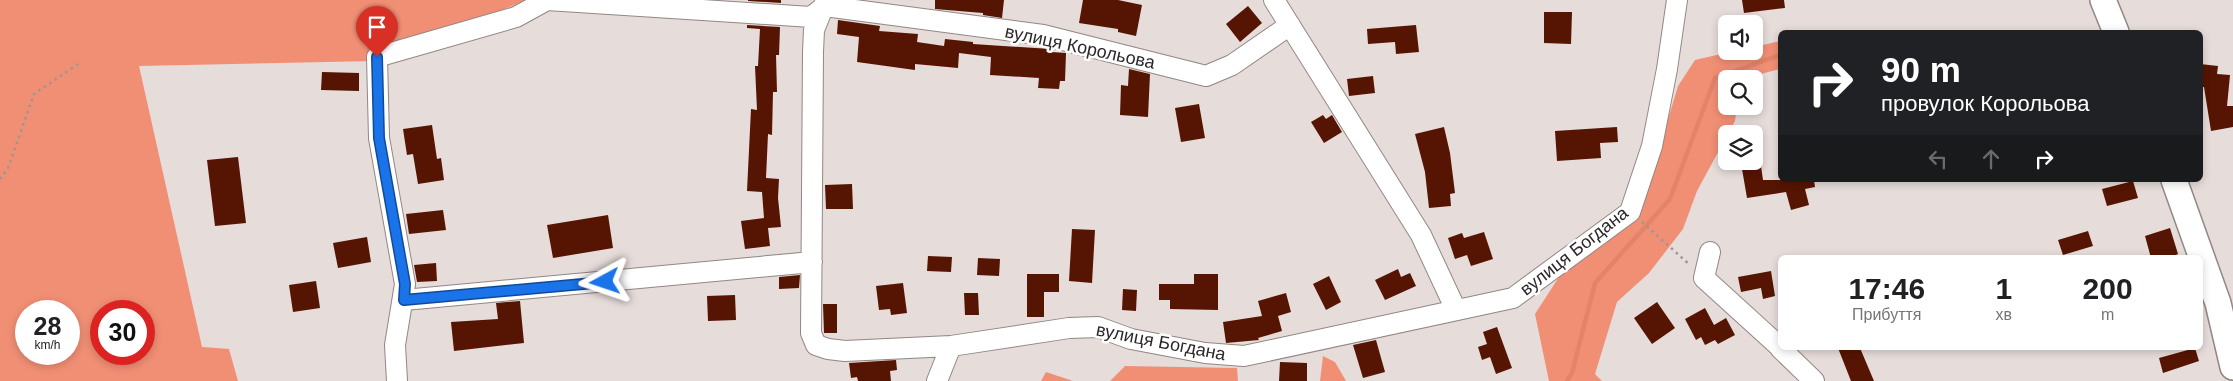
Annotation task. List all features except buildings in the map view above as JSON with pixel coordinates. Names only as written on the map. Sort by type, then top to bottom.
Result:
[{"type":"main road","points":[[2103,0],[2115,30]]},
{"type":"main road","points":[[2175,182],[2201,255]]},
{"type":"main road","points":[[2203,261],[2218,303],[2233,367]]},
{"type":"street","points":[[397,381],[395,345],[404,300],[405,284],[379,138],[377,57],[516,17],[547,0],[811,17],[826,3]]},
{"type":"street","points":[[1274,0],[1421,235],[1456,310]]},
{"type":"street","name":"вулиця Богдана","points":[[812,262],[811,333],[816,345],[828,350],[844,351],[951,346],[1069,328],[1098,327],[1131,339],[1206,353],[1244,356],[1513,298],[1630,212],[1652,146],[1668,69],[1677,0]]},
{"type":"street","points":[[404,300],[812,262],[814,30],[826,3]]},
{"type":"street","name":"вулиця Корольова","points":[[826,3],[1043,34],[1104,48],[1206,76],[1232,65],[1290,25]]},
{"type":"street","points":[[1710,252],[1704,278],[1778,345]]},
{"type":"street","points":[[937,381],[951,346]]},
{"type":"street","points":[[1783,350],[1814,381]]},
{"type":"path","points":[[0,179],[8,168],[34,94],[81,62]]},
{"type":"path","points":[[1630,212],[1704,278]]},
{"type":"shaded area","points":[[0,0],[527,0],[374,61],[139,66],[202,347],[229,349],[238,381],[0,381]]},
{"type":"shaded area","points":[[1778,41],[1778,70],[1763,73],[1763,70],[1718,70],[1718,115],[1736,115],[1735,121],[1733,125],[1718,125],[1718,152],[1697,191],[1683,229],[1649,273],[1617,302],[1595,374],[1602,381],[1549,381],[1535,314],[1559,277],[1642,206],[1678,86],[1695,60],[1718,55],[1718,60],[1763,60],[1763,45]]},
{"type":"shaded area","points":[[1323,356],[1335,362],[1346,381],[1320,381]]},
{"type":"shaded area","points":[[1125,366],[1237,368],[1238,381],[1110,381]]},
{"type":"shaded area","points":[[1046,372],[1073,381],[1041,381]]},
{"type":"waterway","points":[[1567,381],[1572,373],[1595,283],[1670,199],[1715,78],[1778,56]]},
{"type":"route","points":[[377,57],[379,138],[386,187],[405,284],[404,300],[605,282]]}]
